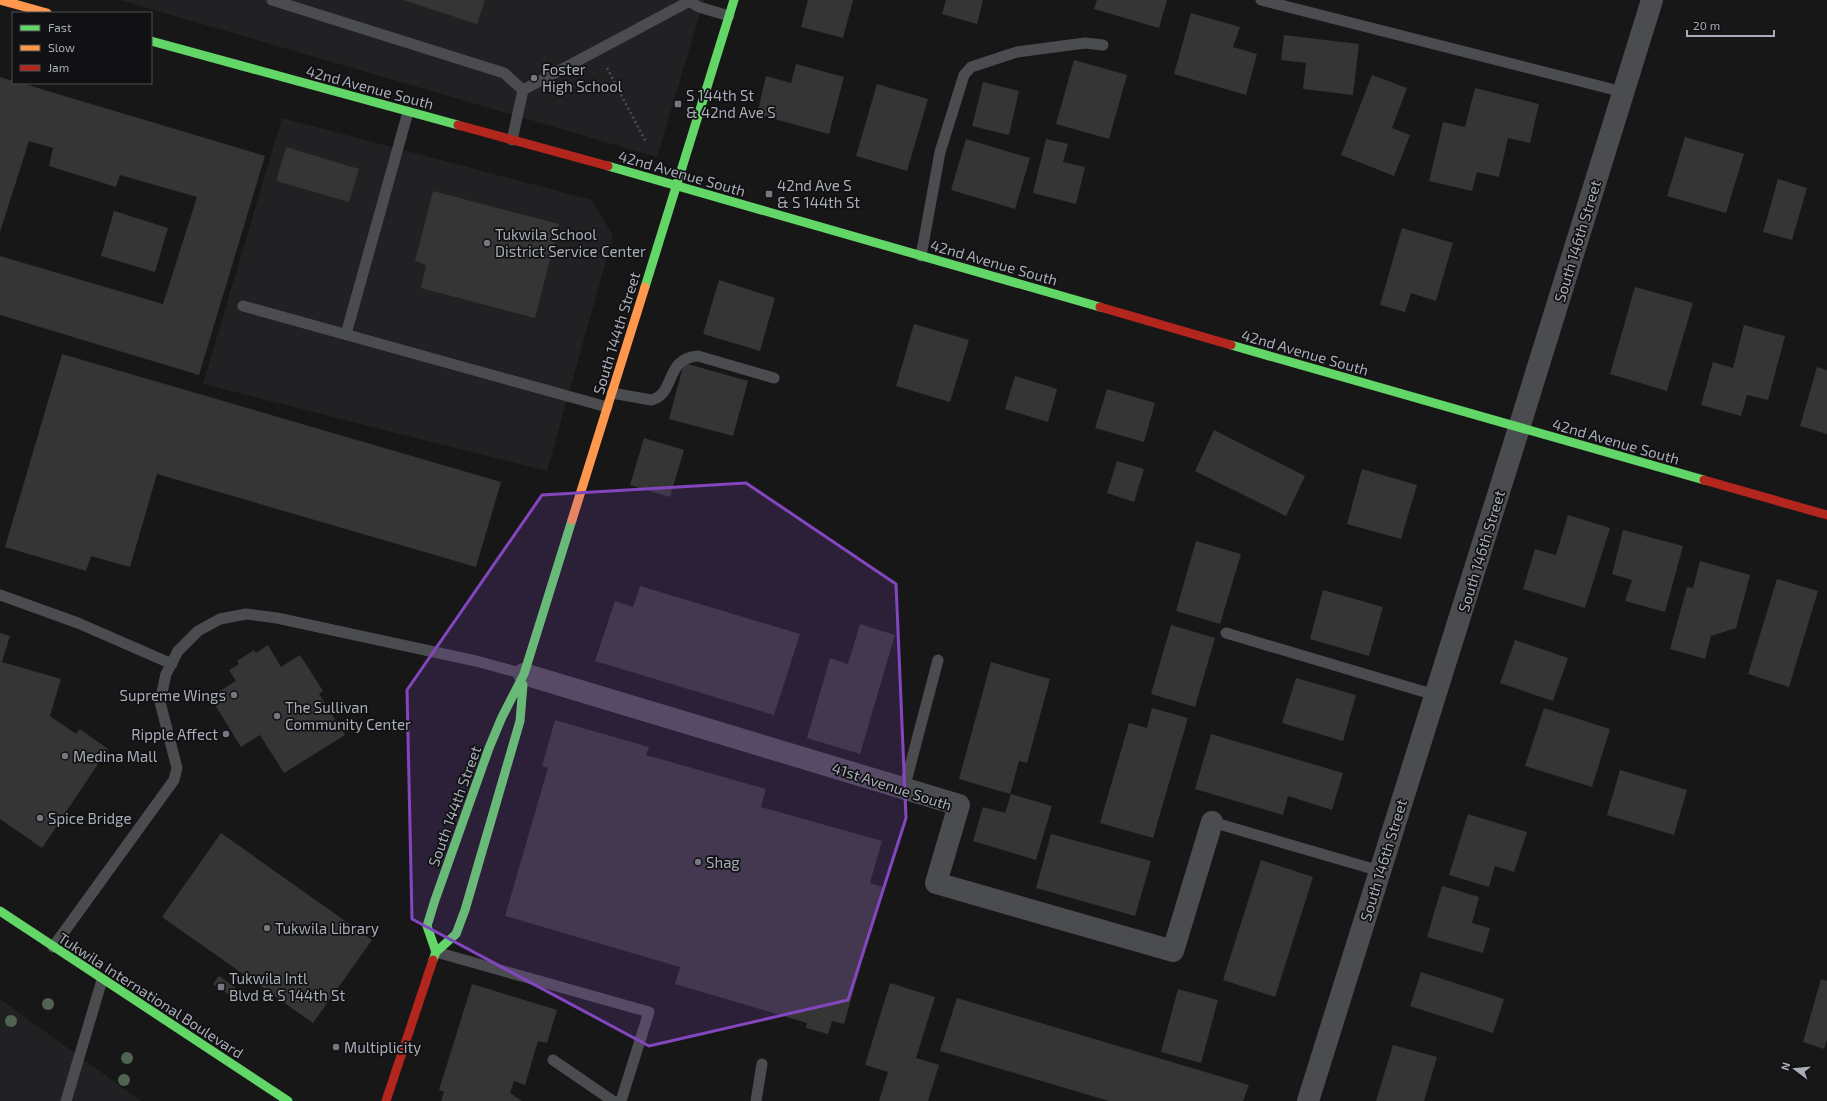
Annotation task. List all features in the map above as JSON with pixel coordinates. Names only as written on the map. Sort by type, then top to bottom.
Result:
[{"type":"street","points":[[0,0],[14,2],[44,12]]},
{"type":"street","name":"South 144th Street","points":[[436,952],[427,926],[435,900],[489,748],[502,717],[524,674],[734,0]]},
{"type":"street","name":"South 146th Street","points":[[1308,1101],[1652,0]]},
{"type":"street","name":"42nd Avenue South","points":[[152,41],[676,186],[1827,515]]},
{"type":"street","name":"South 144th Street","points":[[386,1101],[436,952],[456,934],[466,910],[520,721],[524,674]]},
{"type":"street","name":"41st Avenue South","points":[[524,674],[959,805],[936,883],[1173,951],[1212,822]]},
{"type":"street","name":"Tukwila International Boulevard","points":[[0,912],[288,1101]]},
{"type":"lane","points":[[272,0],[504,73],[523,90]]},
{"type":"lane","points":[[1261,0],[1624,92]]},
{"type":"lane","points":[[512,140],[523,90],[687,1],[698,8],[729,16]]},
{"type":"lane","points":[[921,256],[940,152],[964,75],[971,66],[1017,52],[1044,47],[1085,43],[1103,45]]},
{"type":"lane","points":[[346,334],[408,112]]},
{"type":"lane","points":[[243,306],[607,407]]},
{"type":"lane","points":[[612,393],[651,400],[657,398],[663,393],[678,364],[687,356],[698,356],[774,378]]},
{"type":"lane","points":[[0,595],[78,623],[172,664]]},
{"type":"lane","points":[[53,947],[174,780],[177,768],[160,702],[166,674],[178,651],[198,631],[220,619],[246,614],[277,618],[476,661],[524,674]]},
{"type":"lane","points":[[1226,633],[1435,695]]},
{"type":"lane","points":[[904,789],[938,660]]},
{"type":"lane","points":[[1212,822],[1380,871]]},
{"type":"lane","points":[[436,952],[649,1012],[621,1101]]},
{"type":"lane","points":[[66,1101],[102,980]]},
{"type":"lane","points":[[553,1060],[613,1101]]},
{"type":"lane","points":[[756,1101],[762,1064]]},
{"type":"path","points":[[598,50],[646,142]]},
{"type":"highlighted area","points":[[746,483],[896,584],[906,818],[848,1000],[649,1046],[412,919],[407,690],[542,495]]},
{"type":"shaded area","name":"Foster High School","points":[[120,0],[704,0],[657,157]]},
{"type":"shaded area","points":[[282,118],[592,200],[613,236],[547,471],[203,384]]},
{"type":"shaded area","points":[[0,999],[141,1101],[0,1101]]},
{"type":"building","points":[[403,0],[485,0],[477,24]]},
{"type":"building","points":[[808,0],[853,0],[843,38],[801,27]]},
{"type":"building","points":[[946,0],[983,0],[977,24],[942,14]]},
{"type":"building","points":[[1097,0],[1167,0],[1159,28],[1094,9]]},
{"type":"building","points":[[1191,13],[1240,27],[1233,47],[1257,54],[1246,95],[1174,74]]},
{"type":"building","points":[[1284,35],[1359,44],[1353,95],[1303,89],[1306,63],[1281,60]]},
{"type":"building","points":[[1074,60],[1127,75],[1109,139],[1056,124]]},
{"type":"building","points":[[796,64],[844,77],[829,134],[757,114],[766,76],[791,83]]},
{"type":"building","points":[[1372,75],[1407,88],[1392,128],[1410,135],[1394,176],[1341,155]]},
{"type":"building","points":[[0,77],[12,81],[12,84],[24,84],[265,156],[199,375],[0,315],[0,256],[163,304],[197,197],[120,175],[116,187],[49,166],[53,148],[29,141],[0,232]]},
{"type":"building","points":[[983,82],[1019,91],[1009,135],[972,126]]},
{"type":"building","points":[[877,84],[928,99],[907,171],[856,156]]},
{"type":"building","points":[[1475,88],[1539,104],[1530,143],[1508,138],[1499,177],[1477,172],[1472,191],[1429,181],[1443,122],[1465,127]]},
{"type":"building","points":[[1685,137],[1744,154],[1726,213],[1667,196]]},
{"type":"building","points":[[966,139],[1030,158],[1015,209],[951,190]]},
{"type":"building","points":[[1046,139],[1068,144],[1063,162],[1085,167],[1076,204],[1033,193]]},
{"type":"building","points":[[286,147],[359,169],[349,202],[276,181]]},
{"type":"building","points":[[1778,179],[1807,188],[1792,240],[1763,232]]},
{"type":"building","name":"Tukwila School District Service Center","points":[[433,191],[559,224],[535,318],[421,288],[426,265],[415,261]]},
{"type":"building","points":[[114,211],[168,228],[155,272],[101,256]]},
{"type":"building","points":[[1402,228],[1453,243],[1436,301],[1411,293],[1405,312],[1380,305]]},
{"type":"building","points":[[719,280],[775,298],[760,351],[703,334]]},
{"type":"building","points":[[1635,287],[1693,303],[1667,391],[1610,374]]},
{"type":"building","points":[[914,324],[969,340],[950,402],[896,386]]},
{"type":"building","points":[[1744,325],[1785,336],[1768,400],[1747,395],[1741,416],[1701,405],[1713,362],[1733,368]]},
{"type":"building","points":[[62,354],[501,482],[476,567],[157,474],[130,567],[91,556],[86,571],[5,547]]},
{"type":"building","points":[[684,363],[748,381],[733,436],[669,419]]},
{"type":"building","points":[[1817,367],[1827,370],[1827,434],[1800,426]]},
{"type":"building","points":[[1015,376],[1057,389],[1048,422],[1005,409]]},
{"type":"building","points":[[1107,389],[1155,403],[1144,442],[1095,428]]},
{"type":"building","points":[[1214,430],[1305,476],[1286,516],[1195,471]]},
{"type":"building","points":[[644,438],[684,450],[670,497],[630,485]]},
{"type":"building","points":[[1117,461],[1144,469],[1134,502],[1107,493]]},
{"type":"building","points":[[1362,469],[1417,485],[1401,539],[1347,524]]},
{"type":"building","points":[[1568,515],[1610,528],[1585,608],[1523,589],[1535,549],[1556,555]]},
{"type":"building","points":[[1623,530],[1683,546],[1665,612],[1625,601],[1632,580],[1612,574]]},
{"type":"building","points":[[1196,541],[1241,554],[1220,624],[1176,611]]},
{"type":"building","points":[[1700,561],[1750,575],[1736,628],[1711,636],[1705,659],[1670,649],[1687,587],[1693,588]]},
{"type":"building","points":[[1777,579],[1818,591],[1789,687],[1748,674]]},
{"type":"building","points":[[640,586],[800,634],[774,715],[595,661],[615,601],[633,607]]},
{"type":"building","points":[[1323,590],[1383,607],[1369,656],[1310,639]]},
{"type":"building","points":[[860,624],[895,635],[860,754],[807,738],[830,658],[848,664]]},
{"type":"building","points":[[1171,625],[1215,638],[1195,707],[1151,694]]},
{"type":"building","points":[[0,633],[10,636],[2,662],[61,679],[50,716],[76,734],[80,729],[108,749],[42,848],[0,819]]},
{"type":"building","points":[[1515,640],[1568,658],[1553,701],[1500,683]]},
{"type":"building","name":"The Sullivan Community Center","points":[[268,645],[281,667],[300,655],[323,691],[319,694],[345,735],[284,773],[260,735],[241,747],[210,697],[236,681],[229,670],[239,664],[237,661],[254,650],[256,653]]},
{"type":"building","points":[[991,662],[1050,679],[1027,763],[1019,761],[1010,794],[959,779]]},
{"type":"building","points":[[1296,678],[1356,695],[1343,741],[1282,723]]},
{"type":"building","points":[[1152,708],[1188,718],[1153,838],[1100,823],[1129,723],[1147,728]]},
{"type":"building","points":[[1544,708],[1610,729],[1592,787],[1525,766]]},
{"type":"building","name":"Shag","points":[[555,720],[649,747],[646,755],[766,789],[761,807],[882,841],[870,883],[883,887],[844,1024],[832,1021],[828,1034],[806,1028],[807,1023],[675,984],[680,967],[505,916],[548,768],[542,766]]},
{"type":"building","points":[[1211,734],[1343,773],[1332,810],[1288,796],[1283,815],[1195,789]]},
{"type":"building","points":[[1620,770],[1687,790],[1674,835],[1607,815]]},
{"type":"building","points":[[1011,794],[1052,806],[1036,860],[973,841],[983,807],[1005,813]]},
{"type":"building","points":[[1468,814],[1527,832],[1514,872],[1495,866],[1489,887],[1449,875]]},
{"type":"building","name":"Tukwila Library","points":[[221,833],[372,940],[313,1023],[162,917]]},
{"type":"building","points":[[1051,834],[1151,861],[1135,916],[1036,888]]},
{"type":"building","points":[[1261,860],[1313,877],[1275,997],[1223,980]]},
{"type":"building","points":[[1442,886],[1479,897],[1472,923],[1490,928],[1483,953],[1427,937]]},
{"type":"building","points":[[1421,972],[1504,999],[1493,1033],[1410,1006]]},
{"type":"building","points":[[219,976],[236,988],[231,996],[213,984]]},
{"type":"building","points":[[1821,979],[1827,981],[1827,1040],[1824,1049],[1803,1042]]},
{"type":"building","points":[[890,983],[935,997],[916,1058],[939,1065],[928,1101],[879,1101],[888,1072],[865,1065]]},
{"type":"building","points":[[472,984],[557,1010],[547,1043],[538,1041],[525,1085],[514,1081],[510,1093],[522,1101],[441,1101],[444,1092],[439,1090]]},
{"type":"building","points":[[1178,989],[1218,1000],[1201,1063],[1161,1052]]},
{"type":"building","points":[[957,998],[1249,1085],[1243,1101],[1109,1101],[940,1051]]},
{"type":"building","points":[[1393,1045],[1437,1057],[1424,1101],[1376,1101]]},
{"type":"traffic: fast","points":[[645,287],[734,0]]},
{"type":"traffic: fast","points":[[152,41],[458,125]]},
{"type":"traffic: fast","points":[[608,166],[1100,307]]},
{"type":"traffic: fast","points":[[1231,345],[1704,480]]},
{"type":"traffic: fast","points":[[436,952],[427,926],[435,900],[489,748],[502,717],[524,674],[572,520]]},
{"type":"traffic: fast","points":[[433,960],[436,952],[456,934],[465,910],[520,721],[523,685]]},
{"type":"traffic: fast","points":[[0,911],[288,1101]]},
{"type":"traffic: slow","points":[[0,0],[43,12]]},
{"type":"traffic: slow","points":[[572,520],[645,287]]},
{"type":"traffic: jam","points":[[458,125],[608,166]]},
{"type":"traffic: jam","points":[[1100,307],[1231,345]]},
{"type":"traffic: jam","points":[[1704,480],[1827,515]]},
{"type":"traffic: jam","points":[[386,1101],[433,960]]},
{"type":"place","name":"Foster High School","points":[[534,78]]},
{"type":"place","name":"S 144th St & 42nd Ave S","points":[[678,104]]},
{"type":"place","name":"42nd Ave S & S 144th St","points":[[769,194]]},
{"type":"place","name":"Tukwila School District Service Center","points":[[487,243]]},
{"type":"place","name":"Supreme Wings","points":[[234,695]]},
{"type":"place","name":"The Sullivan Community Center","points":[[277,716]]},
{"type":"place","name":"Ripple Affect","points":[[226,734]]},
{"type":"place","name":"Medina Mall","points":[[65,756]]},
{"type":"place","name":"Spice Bridge","points":[[40,818]]},
{"type":"place","name":"Shag","points":[[698,862]]},
{"type":"place","name":"Tukwila Library","points":[[267,928]]},
{"type":"place","name":"Tukwila Intl Blvd & S 144th St","points":[[221,987]]},
{"type":"place","name":"Multiplicity","points":[[336,1047]]}]
